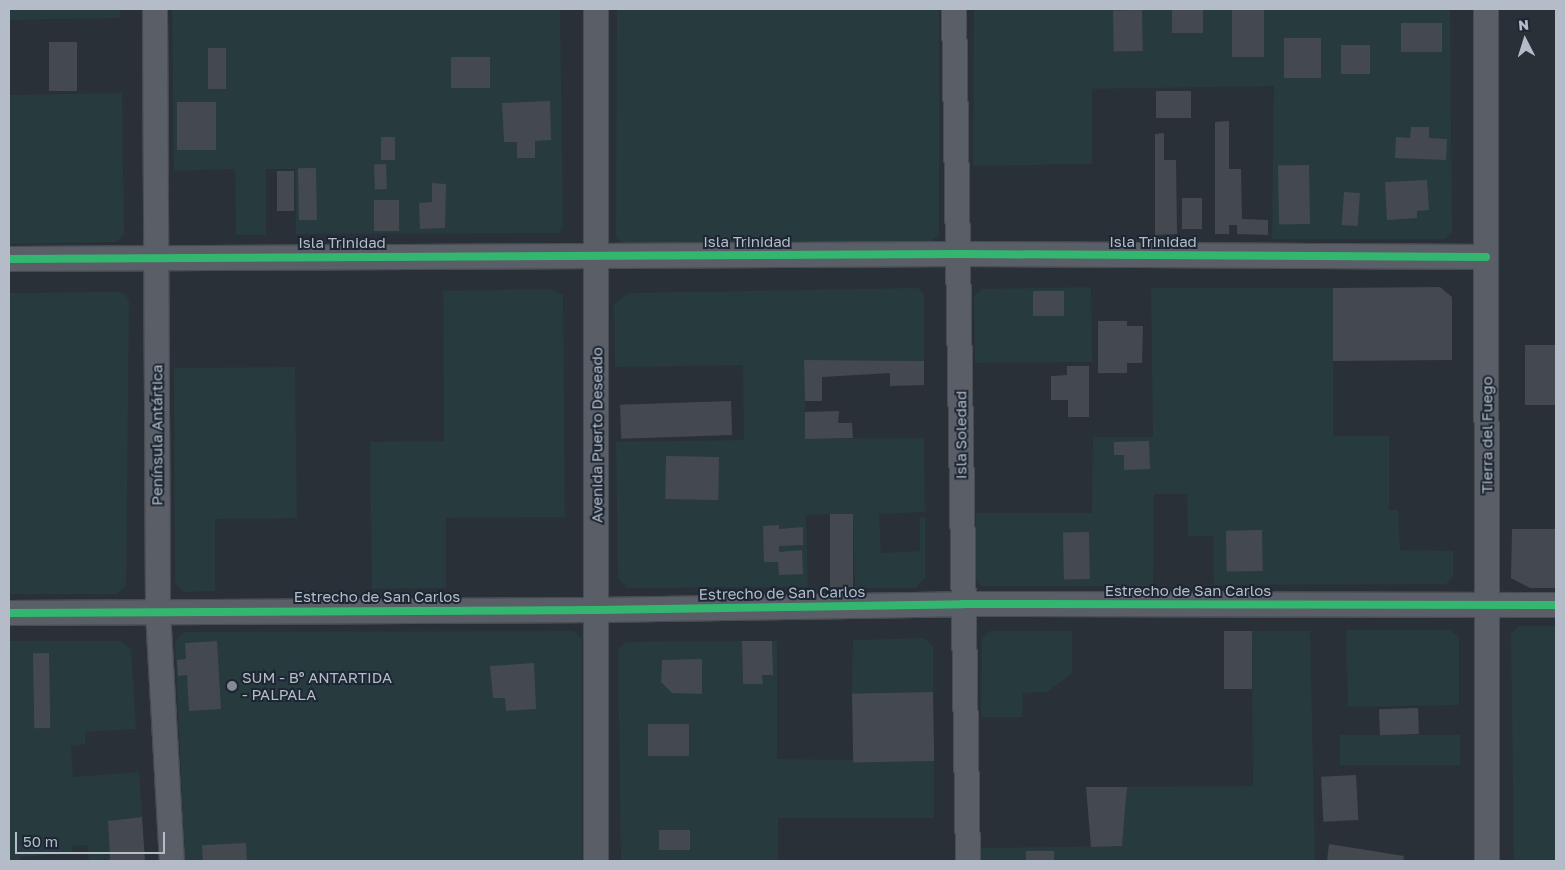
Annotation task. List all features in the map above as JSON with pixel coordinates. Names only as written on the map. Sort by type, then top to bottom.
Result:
[{"type":"street","name":"Península Antártica","points":[[155,9],[158,612],[172,861]]},
{"type":"street","name":"Avenida Puerto Deseado","points":[[596,9],[596,861]]},
{"type":"street","name":"Isla Soledad","points":[[954,9],[960,254],[962,604],[968,861]]},
{"type":"street","name":"Tierra del Fuego","points":[[1486,9],[1487,861]]},
{"type":"street","name":"Isla Trinidad","points":[[9,259],[960,254],[1486,257]]},
{"type":"street","name":"Estrecho de San Carlos","points":[[9,613],[597,610],[962,604],[1556,605]]},
{"type":"green space","points":[[9,9],[120,9],[120,18],[9,20]]},
{"type":"green space","points":[[172,9],[560,9],[563,227],[559,233],[296,234],[295,169],[266,169],[266,235],[236,235],[235,169],[174,171]]},
{"type":"green space","points":[[617,9],[939,9],[939,235],[930,242],[624,245],[616,237]]},
{"type":"green space","points":[[974,9],[1450,9],[1452,232],[1445,239],[1272,239],[1274,86],[1092,89],[1092,164],[973,166]]},
{"type":"green space","points":[[122,93],[124,235],[116,242],[9,244],[9,95]]},
{"type":"green space","points":[[1091,287],[1092,362],[975,363],[974,296],[982,289]]},
{"type":"green space","points":[[918,288],[924,294],[924,361],[805,360],[805,439],[924,438],[925,512],[879,514],[881,553],[920,551],[920,517],[925,517],[925,578],[916,588],[855,588],[853,514],[806,515],[808,587],[627,588],[618,578],[616,442],[744,440],[743,365],[615,367],[614,305],[629,293]]},
{"type":"green space","points":[[1151,288],[1333,288],[1333,436],[1389,436],[1389,510],[1398,510],[1400,550],[1453,551],[1453,576],[1446,584],[1214,585],[1213,536],[1188,536],[1187,494],[1154,494],[1153,586],[982,586],[974,578],[976,513],[1092,513],[1093,437],[1153,437]]},
{"type":"green space","points":[[550,289],[563,295],[565,517],[446,518],[446,588],[372,589],[370,442],[444,441],[443,291]]},
{"type":"green space","points":[[121,292],[129,300],[126,586],[117,594],[9,594],[9,293]]},
{"type":"green space","points":[[295,367],[297,518],[215,519],[215,591],[184,592],[175,583],[174,368]]},
{"type":"green space","points":[[1519,626],[1556,626],[1556,861],[1514,861],[1511,634]]},
{"type":"green space","points":[[1346,630],[1450,630],[1459,637],[1459,705],[1348,707]]},
{"type":"green space","points":[[573,631],[582,639],[582,861],[185,861],[175,642],[184,632]]},
{"type":"green space","points":[[990,631],[1072,631],[1072,673],[1047,692],[1023,693],[1022,717],[981,717],[982,638]]},
{"type":"green space","points":[[1252,631],[1310,631],[1315,861],[980,861],[980,848],[1122,846],[1127,787],[1253,786]]},
{"type":"green space","points":[[924,638],[933,647],[933,692],[852,693],[853,640]]},
{"type":"green space","points":[[9,641],[121,641],[131,649],[136,729],[85,732],[85,744],[71,746],[73,777],[139,772],[142,817],[108,821],[110,859],[89,861],[87,845],[72,846],[73,853],[20,857],[20,861],[9,861]]},
{"type":"green space","points":[[742,641],[743,684],[763,684],[762,675],[773,675],[772,641],[777,641],[777,759],[934,761],[934,818],[778,818],[778,861],[621,861],[618,649],[626,642]],"holes":[[[662,660],[701,660],[672,693],[661,682]]]},
{"type":"green space","points":[[1340,735],[1460,735],[1460,765],[1340,765]]},
{"type":"building","points":[[1172,9],[1203,9],[1203,33],[1172,33]]},
{"type":"building","points":[[1232,9],[1264,9],[1264,57],[1232,57]]},
{"type":"building","points":[[1142,10],[1143,51],[1114,51],[1113,11]]},
{"type":"building","points":[[1401,23],[1442,23],[1442,52],[1401,52]]},
{"type":"building","points":[[1284,38],[1321,38],[1321,78],[1284,78]]},
{"type":"building","points":[[49,42],[77,42],[77,91],[49,91]]},
{"type":"building","points":[[1341,45],[1370,45],[1370,74],[1341,74]]},
{"type":"building","points":[[208,48],[226,48],[226,89],[208,89]]},
{"type":"building","points":[[451,57],[490,57],[490,88],[451,88]]},
{"type":"building","points":[[1156,91],[1191,91],[1191,118],[1156,118]]},
{"type":"building","points":[[550,101],[551,140],[535,141],[535,158],[517,158],[517,142],[504,142],[502,103]]},
{"type":"building","points":[[177,102],[216,102],[216,150],[177,150]]},
{"type":"building","points":[[1229,121],[1229,169],[1241,169],[1242,219],[1268,220],[1268,235],[1237,234],[1237,225],[1229,225],[1229,234],[1215,234],[1215,122]]},
{"type":"building","points":[[1411,127],[1429,127],[1429,138],[1447,139],[1446,160],[1395,158],[1396,137],[1410,138]]},
{"type":"building","points":[[1164,133],[1164,160],[1176,160],[1177,234],[1155,235],[1155,134]]},
{"type":"building","points":[[381,137],[395,137],[395,160],[381,160]]},
{"type":"building","points":[[374,164],[386,164],[387,189],[375,189]]},
{"type":"building","points":[[1309,165],[1310,224],[1279,225],[1278,166]]},
{"type":"building","points":[[298,168],[316,168],[317,220],[299,220]]},
{"type":"building","points":[[277,171],[294,171],[294,211],[277,211]]},
{"type":"building","points":[[1427,180],[1429,210],[1417,211],[1417,218],[1387,220],[1385,182]]},
{"type":"building","points":[[432,183],[446,184],[445,228],[420,229],[419,203],[432,202]]},
{"type":"building","points":[[1344,192],[1360,193],[1358,226],[1342,225]]},
{"type":"building","points":[[1182,198],[1202,198],[1202,229],[1182,229]]},
{"type":"building","points":[[374,200],[399,200],[399,231],[374,231]]},
{"type":"building","points":[[1440,287],[1452,297],[1452,360],[1333,361],[1333,288]]},
{"type":"building","points":[[1033,291],[1064,291],[1064,316],[1033,316]]},
{"type":"building","points":[[1098,321],[1127,321],[1127,326],[1143,326],[1142,363],[1127,363],[1127,373],[1098,373]]},
{"type":"building","points":[[1525,345],[1556,345],[1556,405],[1525,405]]},
{"type":"building","points":[[804,360],[924,361],[924,385],[890,386],[890,373],[822,377],[822,401],[805,401]]},
{"type":"building","points":[[1067,366],[1089,366],[1089,417],[1068,417],[1068,400],[1051,400],[1051,376],[1067,375]]},
{"type":"building","points":[[731,401],[732,435],[621,439],[620,405]]},
{"type":"building","points":[[839,411],[838,423],[852,423],[853,438],[805,439],[805,412]]},
{"type":"building","points":[[1149,441],[1150,469],[1124,470],[1124,455],[1114,455],[1114,442]]},
{"type":"building","points":[[666,456],[719,457],[718,500],[665,499]]},
{"type":"building","points":[[830,514],[853,514],[853,587],[830,587]]},
{"type":"building","points":[[779,525],[779,529],[803,527],[803,545],[779,546],[779,552],[802,550],[803,574],[779,575],[778,562],[764,562],[763,526]]},
{"type":"building","points":[[1512,529],[1556,529],[1556,588],[1530,588],[1511,578]]},
{"type":"building","points":[[1262,530],[1263,571],[1227,572],[1226,531]]},
{"type":"building","points":[[1063,532],[1089,532],[1090,579],[1064,579]]},
{"type":"building","points":[[1224,631],[1252,631],[1252,689],[1224,689]]},
{"type":"building","points":[[217,641],[221,709],[189,711],[187,675],[178,676],[177,660],[186,659],[185,643]]},
{"type":"building","points":[[742,641],[772,641],[773,675],[762,675],[763,684],[743,684]]},
{"type":"building","points":[[33,653],[49,653],[50,728],[34,728]]},
{"type":"building","points":[[702,659],[702,694],[672,693],[661,682],[662,660]]},
{"type":"building","points":[[534,663],[536,709],[506,711],[505,698],[493,698],[490,666]]},
{"type":"building","points":[[933,692],[934,761],[853,762],[852,693]]},
{"type":"building","points":[[1418,708],[1419,734],[1380,735],[1379,709]]},
{"type":"building","points":[[648,724],[689,724],[689,756],[648,756]]},
{"type":"building","points":[[1356,775],[1358,820],[1323,822],[1321,777]]},
{"type":"building","points":[[1086,787],[1127,787],[1122,846],[1091,847]]},
{"type":"building","points":[[142,817],[145,861],[105,861],[110,859],[108,821]]},
{"type":"building","points":[[659,830],[690,830],[690,850],[659,850]]},
{"type":"building","points":[[246,843],[247,861],[203,861],[202,845]]},
{"type":"building","points":[[1329,844],[1404,856],[1403,861],[1327,861]]},
{"type":"building","points":[[1026,851],[1054,851],[1054,861],[1026,861]]},
{"type":"cycle path","points":[[9,259],[960,254],[1486,257]]},
{"type":"cycle path","points":[[9,613],[597,610],[963,604],[1556,605]]},
{"type":"place","name":"SUM - Bº ANTARTIDA - PALPALA","points":[[232,686]]}]
